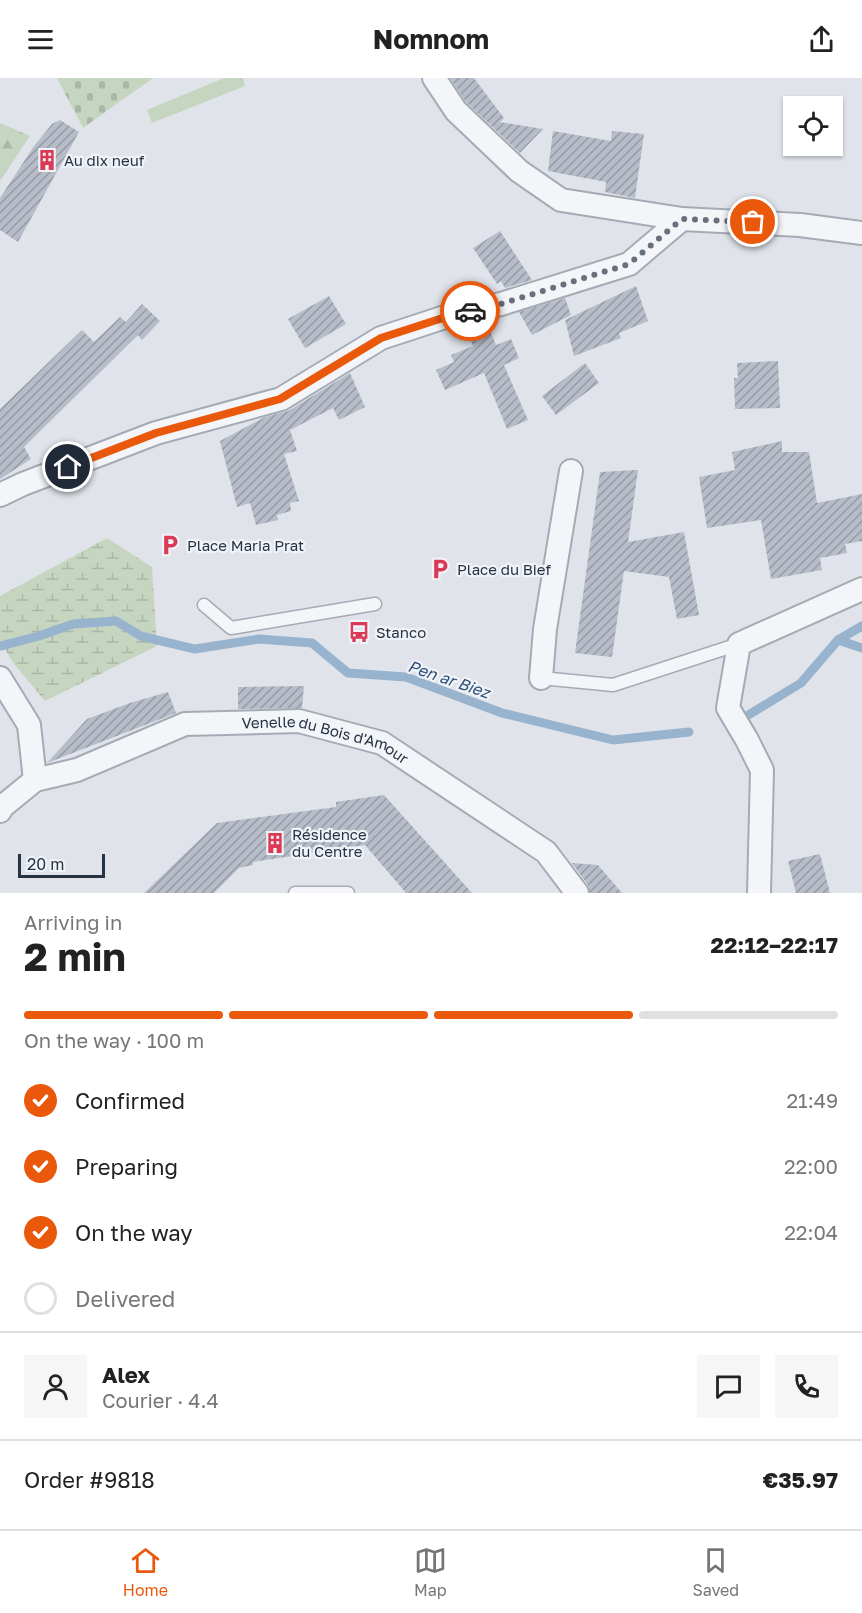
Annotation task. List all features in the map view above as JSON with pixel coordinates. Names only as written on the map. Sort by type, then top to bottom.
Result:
[{"type":"street","points":[[434,78],[456,111],[511,164],[561,200],[682,219],[800,225],[862,233]]},
{"type":"street","points":[[0,495],[23,483],[156,433],[280,399],[381,338],[629,264],[682,219]]},
{"type":"street","points":[[541,678],[545,629],[571,471]]},
{"type":"street","points":[[759,893],[762,770],[728,708],[739,644],[862,589]]},
{"type":"street","points":[[0,678],[29,725],[35,780],[0,811]]},
{"type":"street","name":"Venelle du Bois d'Amour","points":[[35,780],[77,770],[184,724],[298,721],[382,743],[546,852],[577,893]]},
{"type":"lane","points":[[204,605],[231,628],[375,604]]},
{"type":"lane","points":[[541,678],[613,685],[739,644]]},
{"type":"lane","points":[[295,893],[348,893]]},
{"type":"green space","points":[[57,78],[153,78],[83,128]]},
{"type":"green space","points":[[224,78],[243,78],[245,86],[152,123],[147,110]]},
{"type":"green space","points":[[0,123],[30,136],[0,181]]},
{"type":"green space","points":[[107,538],[152,567],[157,646],[45,701],[14,664],[0,641],[0,596]]},
{"type":"building","points":[[450,78],[474,78],[504,118],[500,122],[543,129],[520,153],[466,102]]},
{"type":"building","points":[[60,120],[79,132],[18,242],[0,230],[0,198],[34,146],[52,124]]},
{"type":"building","points":[[553,131],[611,141],[612,131],[644,134],[635,198],[605,192],[606,182],[548,171]]},
{"type":"building","points":[[500,231],[532,280],[505,288],[501,281],[497,284],[473,248]]},
{"type":"building","points":[[636,286],[648,321],[619,333],[621,338],[574,356],[565,320]]},
{"type":"building","points":[[329,296],[346,324],[305,348],[288,319]]},
{"type":"building","points":[[565,298],[571,315],[532,335],[519,312]]},
{"type":"building","points":[[142,304],[160,321],[142,340],[138,335],[24,447],[31,459],[0,479],[0,409],[82,330],[94,342],[120,317],[126,322]]},
{"type":"building","points":[[486,321],[496,345],[511,339],[519,358],[504,365],[528,420],[507,429],[484,373],[445,390],[436,370],[454,362],[451,355],[473,346],[465,326]]},
{"type":"building","points":[[778,361],[780,408],[735,409],[734,378],[738,378],[737,363]]},
{"type":"building","points":[[585,363],[599,383],[556,415],[542,396]]},
{"type":"building","points":[[350,373],[365,407],[339,420],[333,408],[290,430],[297,451],[284,454],[299,501],[290,503],[291,511],[277,515],[278,520],[256,525],[250,503],[237,507],[220,441],[265,417],[288,411]]},
{"type":"building","points":[[782,441],[782,452],[809,452],[817,503],[862,494],[862,541],[845,544],[847,553],[820,558],[822,570],[771,579],[761,520],[707,528],[699,477],[735,470],[732,452]]},
{"type":"building","points":[[638,470],[628,542],[684,532],[699,615],[677,619],[669,577],[624,571],[612,657],[575,653],[600,472]]},
{"type":"building","points":[[304,686],[302,708],[238,709],[238,687]]},
{"type":"building","points":[[168,692],[176,713],[47,763],[87,719]]},
{"type":"building","name":"Résidence du Centre","points":[[384,795],[472,893],[406,893],[365,845],[253,862],[253,865],[239,868],[214,893],[144,893],[217,823],[336,807],[336,802]]},
{"type":"building","points":[[820,854],[830,893],[796,893],[788,861]]},
{"type":"building","points":[[572,863],[598,865],[622,893],[590,893],[588,885]]},
{"type":"waterway","name":"Pen ar Biez","points":[[1,646],[73,624],[116,621],[141,636],[195,649],[259,639],[312,643],[348,673],[406,677],[502,713],[613,740],[689,732]]},
{"type":"waterway","name":"Pen ar Biez","points":[[745,717],[801,683],[838,640],[862,626]]},
{"type":"waterway","points":[[838,640],[862,648]]},
{"type":"way so far","points":[[470,311],[501,304],[629,264],[682,219],[753,222]]},
{"type":"place","name":"Au dix neuf","points":[[47,160]]},
{"type":"place","name":"Place Maria Prat","points":[[170,545]]},
{"type":"place","name":"Place du Bief","points":[[440,569]]},
{"type":"place","name":"Stanco","points":[[359,632]]},
{"type":"place","name":"Résidence du Centre","points":[[275,843]]},
{"type":"route","points":[[68,467],[156,433],[280,399],[381,338],[470,311]]}]
